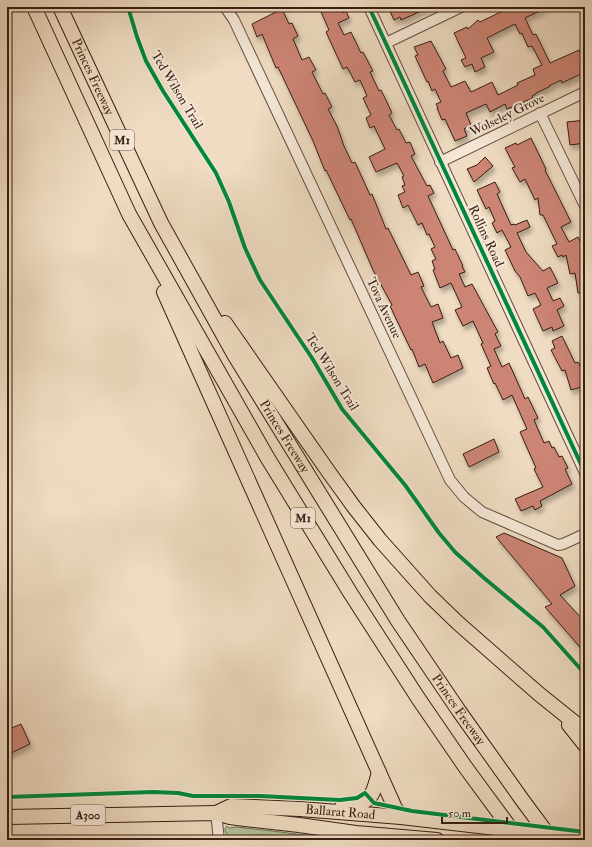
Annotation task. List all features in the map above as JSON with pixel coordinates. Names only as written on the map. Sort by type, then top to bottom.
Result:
[{"type":"highway","name":"Princes Freeway","points":[[34,7],[129,214],[267,457],[318,543],[418,698],[466,768],[519,840]]},
{"type":"highway","name":"Princes Freeway","points":[[60,7],[161,223],[235,356],[398,621],[523,802],[558,838]]},
{"type":"highway","points":[[129,214],[395,808],[401,817],[388,828],[382,838]]},
{"type":"highway","points":[[188,271],[243,347],[328,471],[380,540],[430,596],[458,623],[539,694],[585,731]]},
{"type":"highway","points":[[539,694],[564,719],[585,745]]},
{"type":"highway","points":[[324,810],[358,804],[368,800],[374,791],[379,772]]},
{"type":"highway","name":"Ballarat Road","points":[[7,817],[216,812],[231,806],[324,810],[401,817],[496,828],[558,838],[585,839]]},
{"type":"highway","name":"Ballarat Road","points":[[216,812],[230,817],[358,836],[437,840]]},
{"type":"street","name":"Tova Avenue","points":[[225,7],[234,20],[450,480],[464,497],[482,512],[558,545],[585,534]]},
{"type":"street","name":"Rollins Road","points":[[369,7],[440,162],[584,467]]},
{"type":"street","points":[[386,44],[461,7]]},
{"type":"street","name":"Wolseley Grove","points":[[440,162],[585,92]]},
{"type":"street","points":[[540,113],[585,206]]},
{"type":"street","points":[[216,812],[219,840]]},
{"type":"green space","points":[[227,826],[229,828],[236,827],[345,840],[266,840],[265,835],[228,836],[225,831]]},
{"type":"building","points":[[319,7],[341,7],[343,13],[346,11],[349,18],[338,23],[344,35],[351,32],[361,53],[363,52],[373,71],[370,72],[392,113],[389,115],[397,130],[399,129],[406,143],[410,142],[415,154],[411,156],[427,186],[430,185],[434,193],[428,196],[453,250],[455,249],[463,266],[465,272],[459,274],[465,287],[472,284],[498,332],[495,334],[501,346],[494,349],[502,367],[509,363],[525,399],[528,397],[538,418],[534,420],[544,443],[549,441],[559,457],[562,456],[568,468],[565,469],[572,484],[540,501],[542,506],[535,510],[533,506],[521,511],[515,499],[543,487],[534,469],[536,468],[520,432],[527,429],[512,395],[503,400],[495,383],[494,384],[487,368],[491,366],[473,321],[463,326],[455,310],[462,307],[451,283],[440,288],[433,270],[435,269],[432,261],[436,259],[431,249],[435,247],[429,234],[427,235],[422,223],[418,225],[408,205],[403,208],[398,195],[405,192],[402,186],[405,185],[402,177],[404,176],[397,163],[376,172],[369,157],[385,149],[374,126],[370,128],[366,118],[371,115],[363,98],[367,96],[360,80],[355,82],[347,67],[343,69],[326,32],[329,30]]},
{"type":"building","points":[[394,7],[430,7],[401,20],[400,17],[394,20],[389,9]]},
{"type":"building","points":[[503,7],[548,7],[525,18],[533,35],[536,34],[550,63],[579,50],[585,63],[585,72],[562,83],[561,80],[536,93],[532,96],[533,98],[507,109],[505,104],[490,112],[486,104],[466,113],[471,125],[464,129],[467,136],[455,141],[445,119],[442,120],[436,104],[441,102],[435,89],[432,91],[428,81],[427,82],[415,56],[418,55],[414,47],[431,41],[446,69],[443,71],[451,87],[465,81],[471,92],[492,82],[498,95],[518,85],[517,83],[535,75],[533,69],[542,65],[532,46],[528,47],[522,33],[520,34],[515,24],[487,38],[494,52],[481,58],[485,67],[475,72],[472,64],[465,67],[461,60],[466,58],[454,33],[467,27],[468,29],[478,20],[480,22],[505,10]]},
{"type":"building","points":[[282,9],[289,24],[292,23],[298,36],[293,39],[302,60],[309,57],[316,70],[312,72],[323,94],[325,93],[332,107],[328,109],[337,126],[344,146],[352,163],[355,162],[370,195],[372,194],[386,229],[388,228],[411,275],[418,272],[424,286],[421,287],[431,307],[438,304],[443,318],[432,322],[440,343],[443,341],[451,358],[458,355],[463,368],[433,383],[425,364],[419,367],[412,349],[411,350],[390,306],[392,305],[373,270],[351,219],[350,220],[326,170],[325,171],[313,141],[278,67],[276,68],[262,34],[257,37],[252,24]]},
{"type":"building","points":[[585,120],[585,143],[570,145],[567,122]]},
{"type":"building","points":[[531,138],[571,222],[561,227],[569,242],[578,237],[585,251],[585,292],[578,293],[575,273],[570,274],[566,255],[563,257],[562,255],[558,257],[552,246],[557,244],[543,215],[540,215],[538,198],[535,200],[525,179],[520,182],[512,168],[515,167],[505,148],[516,143],[517,145]]},
{"type":"building","points":[[485,157],[493,166],[474,182],[467,169],[477,165]]},
{"type":"building","points":[[495,182],[500,192],[497,194],[511,225],[527,220],[530,227],[517,233],[526,252],[543,271],[550,267],[558,283],[547,288],[553,301],[560,298],[564,306],[557,310],[564,326],[553,331],[552,327],[543,331],[533,309],[541,305],[535,293],[528,296],[520,277],[515,271],[505,250],[511,247],[502,230],[497,233],[492,223],[495,221],[489,207],[486,209],[477,190]]},
{"type":"building","points":[[562,336],[575,363],[578,362],[585,376],[585,386],[571,390],[565,370],[562,371],[551,350],[555,348],[552,341]]},
{"type":"building","points":[[494,439],[499,452],[469,467],[463,454]]},
{"type":"building","points":[[504,533],[562,558],[575,586],[560,595],[585,622],[585,653],[545,607],[552,604],[496,537]]},
{"type":"building","points":[[21,724],[30,744],[7,755],[7,730]]},
{"type":"cycle path","name":"Ted Wilson Trail","points":[[128,7],[146,61],[163,91],[216,173],[229,202],[245,248],[260,280],[312,358],[342,409],[405,485],[439,533],[455,552],[543,627],[585,674]]},
{"type":"cycle path","points":[[369,7],[585,473]]},
{"type":"cycle path","points":[[7,797],[153,792],[178,793],[193,796],[260,796],[340,800],[357,798],[365,793],[374,803],[412,811],[585,832]]}]
